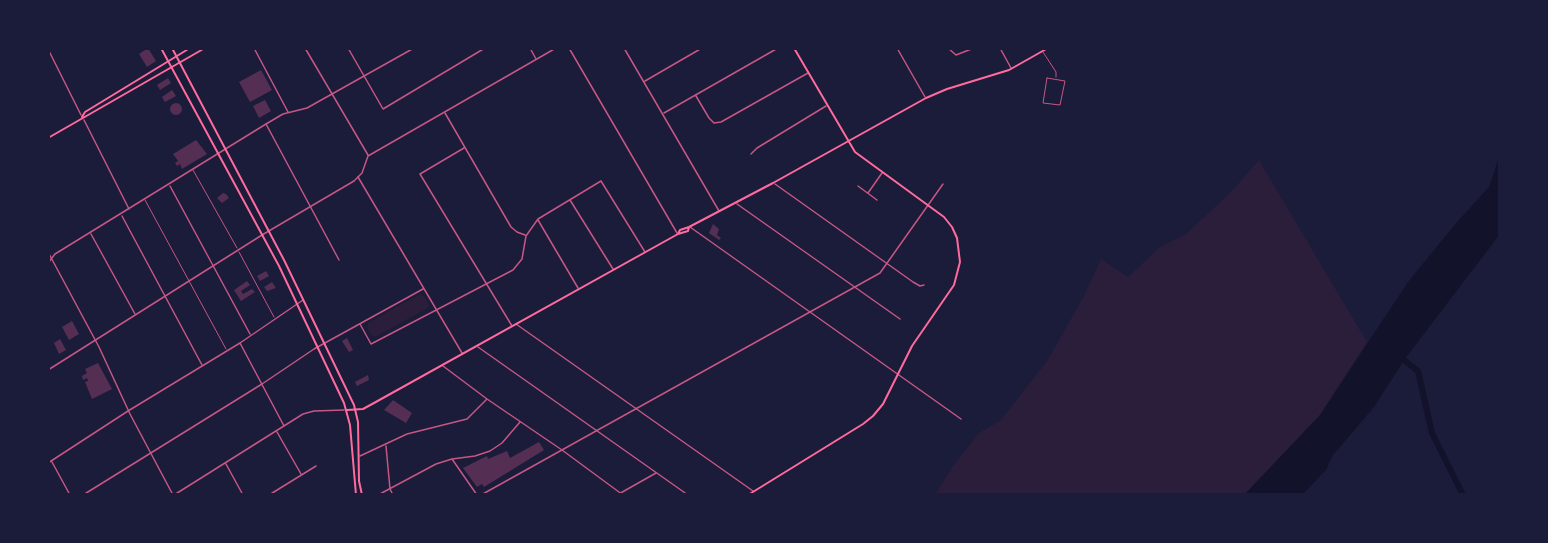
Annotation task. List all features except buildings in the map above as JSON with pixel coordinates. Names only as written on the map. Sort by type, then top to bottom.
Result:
[{"type":"main road","points":[[161,48],[298,304],[347,411],[356,495]]},
{"type":"main road","points":[[172,48],[269,231],[356,410],[359,481],[362,495]]},
{"type":"main road","points":[[82,117],[85,112],[190,48]]},
{"type":"main road","points":[[48,138],[205,48]]},
{"type":"main road","points":[[748,495],[868,420],[882,406],[912,346],[954,285],[959,269],[960,254],[955,233],[944,216],[858,155],[794,48]]},
{"type":"main road","points":[[347,411],[366,407],[926,98],[954,86],[1012,69],[1048,48]]},
{"type":"main road","points":[[352,451],[359,456]]},
{"type":"street","points":[[254,48],[288,113]]},
{"type":"street","points":[[305,48],[368,156]]},
{"type":"street","points":[[48,263],[55,254],[193,170],[224,148],[288,113],[307,108],[332,95],[414,48]]},
{"type":"street","points":[[348,49],[383,108],[485,48]]},
{"type":"street","points":[[530,48],[537,59]]},
{"type":"street","points":[[48,370],[261,235],[358,177],[368,156],[556,48]]},
{"type":"street","points":[[569,48],[678,234]]},
{"type":"street","points":[[626,48],[719,211]]},
{"type":"street","points":[[644,82],[702,48]]},
{"type":"street","points":[[663,113],[778,48]]},
{"type":"street","points":[[897,48],[926,98]]},
{"type":"street","points":[[948,48],[956,55],[974,48]]},
{"type":"street","points":[[1000,48],[1012,69]]},
{"type":"street","points":[[49,49],[130,209]]},
{"type":"street","points":[[696,96],[709,118],[714,123],[721,123],[808,73]]},
{"type":"street","points":[[751,154],[827,105]]},
{"type":"street","points":[[444,113],[511,227],[526,236]]},
{"type":"street","points":[[266,124],[339,260]]},
{"type":"street","points":[[464,148],[420,174],[512,326]]},
{"type":"street","points":[[868,193],[882,172]]},
{"type":"street","points":[[358,177],[463,354]]},
{"type":"street","points":[[360,324],[371,344],[513,270],[519,265],[530,227],[538,219],[601,181],[645,252]]},
{"type":"street","points":[[773,183],[912,282],[920,286],[924,285]]},
{"type":"street","points":[[481,495],[880,273],[943,184]]},
{"type":"street","points":[[169,185],[251,335]]},
{"type":"street","points":[[858,186],[877,200]]},
{"type":"street","points":[[570,200],[613,270]]},
{"type":"street","points":[[735,203],[900,319]]},
{"type":"street","points":[[121,215],[202,366]]},
{"type":"street","points":[[538,219],[579,289]]},
{"type":"street","points":[[689,227],[961,419]]},
{"type":"street","points":[[91,232],[135,315]]},
{"type":"street","points":[[48,252],[96,340],[128,411],[174,495],[308,412],[347,411]]},
{"type":"street","points":[[83,495],[318,347],[423,289]]},
{"type":"street","points":[[48,463],[240,343],[304,300]]},
{"type":"street","points":[[516,324],[754,491]]},
{"type":"street","points":[[240,343],[285,427]]},
{"type":"street","points":[[477,346],[688,495]]},
{"type":"street","points":[[442,365],[620,494],[656,472]]},
{"type":"street","points":[[359,456],[407,434],[467,419],[487,399]]},
{"type":"street","points":[[378,495],[436,464],[490,451],[502,443],[520,421]]},
{"type":"street","points":[[277,432],[302,474]]},
{"type":"street","points":[[385,444],[390,489],[393,495]]},
{"type":"street","points":[[452,459],[477,495]]},
{"type":"street","points":[[51,461],[70,495]]},
{"type":"street","points":[[226,464],[243,495]]},
{"type":"street","points":[[269,495],[316,466]]},
{"type":"lane","points":[[1043,52],[1056,72],[1056,79]]},
{"type":"lane","points":[[1047,78],[1056,79],[1065,81],[1059,106],[1042,101],[1047,78]]},
{"type":"lane","points":[[193,170],[275,318]]},
{"type":"lane","points":[[144,200],[227,351]]},
{"type":"shaded area","points":[[1500,154],[1500,234],[1404,360],[1374,407],[1333,455],[1326,470],[1302,495],[1244,495],[1320,415],[1408,282],[1489,187]]},
{"type":"shaded area","points":[[1259,160],[1367,342],[1320,415],[1244,495],[935,495],[953,466],[979,433],[1001,420],[1047,361],[1084,296],[1101,259],[1128,277],[1160,247],[1186,234],[1231,192]]},
{"type":"shaded area","points":[[420,294],[429,304],[428,308],[375,337],[370,334],[368,323]]},
{"type":"waterway","points":[[1404,360],[1418,371],[1432,433],[1463,495]]}]
